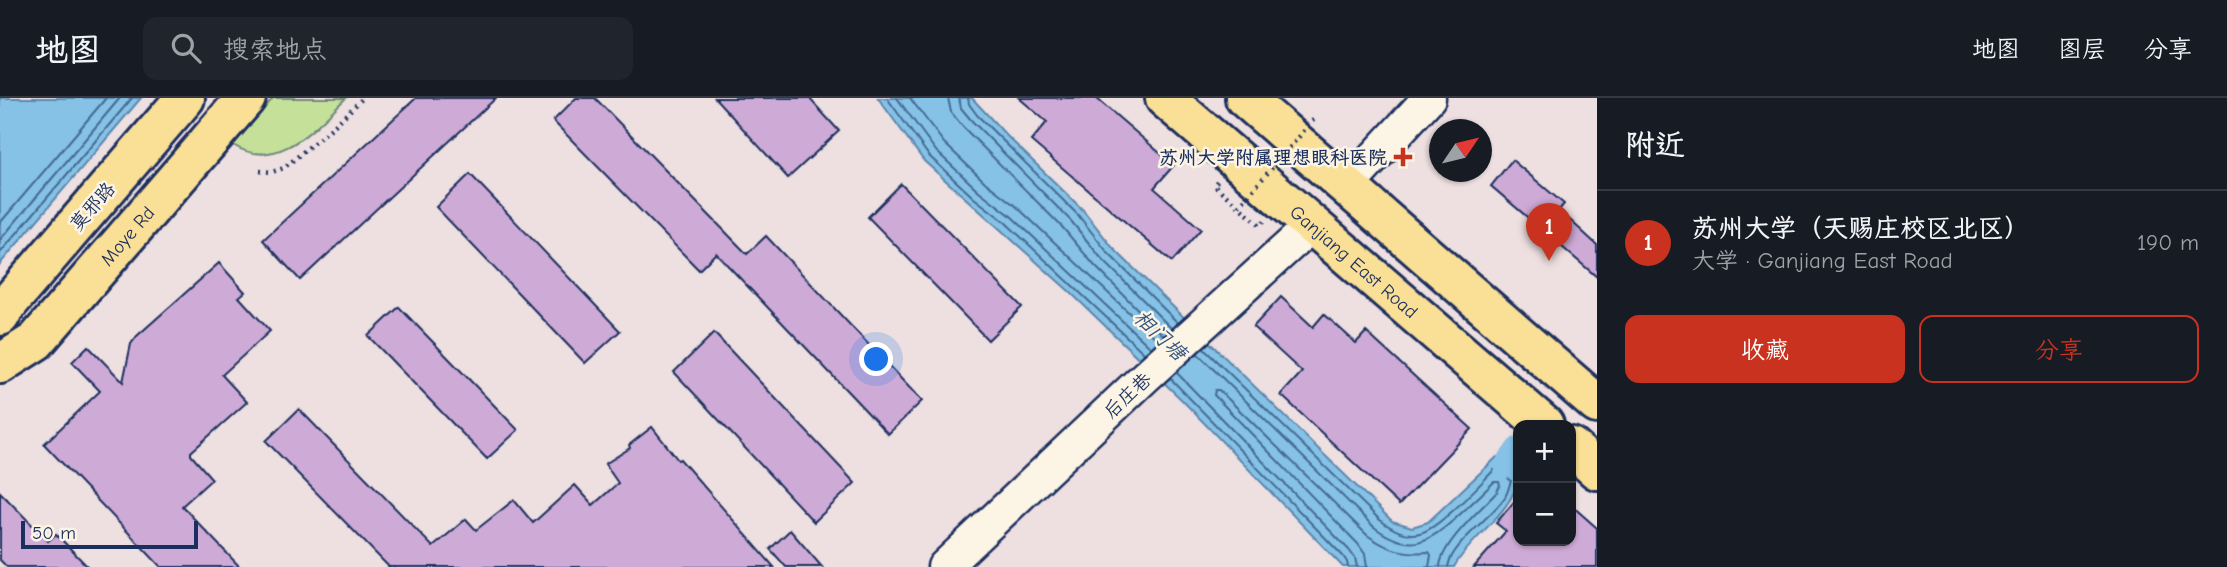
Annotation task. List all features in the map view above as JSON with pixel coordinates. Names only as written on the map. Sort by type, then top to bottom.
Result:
[{"type":"main road","name":"莫邪路","points":[[0,316],[185,98]]},
{"type":"main road","name":"Moye Rd","points":[[0,364],[36,341],[246,98]]},
{"type":"main road","name":"Ganjiang East Road","points":[[1165,98],[1538,420]]},
{"type":"main road","points":[[1245,98],[1597,404]]},
{"type":"main road","points":[[1576,451],[1597,470]]},
{"type":"street","points":[[1348,187],[1429,98]]},
{"type":"street","name":"后庄巷","points":[[944,567],[1145,377],[1312,225]]},
{"type":"path","points":[[260,171],[272,172],[284,168],[363,98]]},
{"type":"path","points":[[1239,206],[1316,117]]},
{"type":"path","points":[[1214,185],[1260,225]]},
{"type":"green space","points":[[273,98],[346,98],[322,122],[295,143],[280,150],[265,154],[250,152],[233,145]]},
{"type":"water","points":[[0,98],[141,98],[0,264]]},
{"type":"water","name":"相门塘","points":[[878,98],[972,98],[1083,210],[1113,248],[1392,521],[1412,527],[1428,522],[1497,457],[1513,472],[1513,493],[1509,501],[1454,567],[1343,567],[1183,401],[1069,291],[924,161]]},
{"type":"building","points":[[416,98],[496,98],[300,280],[263,240]]},
{"type":"building","points":[[576,98],[595,98],[747,254],[766,236],[922,401],[888,434],[716,253],[699,270],[553,121]]},
{"type":"building","points":[[715,98],[809,98],[839,131],[788,178]]},
{"type":"building","points":[[1019,98],[1096,98],[1174,165],[1154,188],[1201,229],[1172,262],[1031,141],[1047,122]]},
{"type":"building","points":[[1512,160],[1564,204],[1559,210],[1597,245],[1597,277],[1491,186]]},
{"type":"building","points":[[470,174],[620,331],[585,363],[436,207]]},
{"type":"building","points":[[901,184],[1022,307],[988,340],[868,217]]},
{"type":"building","points":[[219,263],[245,292],[239,297],[270,331],[222,375],[247,402],[191,452],[212,479],[182,506],[240,567],[161,567],[44,444],[100,391],[72,362],[88,346],[123,382],[131,344],[137,336]]},
{"type":"building","points":[[1281,297],[1313,327],[1324,314],[1356,343],[1366,332],[1472,429],[1399,505],[1281,395],[1302,372],[1253,327]]},
{"type":"building","points":[[399,307],[518,430],[487,459],[368,336]]},
{"type":"building","points":[[714,333],[855,483],[814,522],[674,372]]},
{"type":"building","points":[[299,409],[433,547],[466,519],[476,530],[514,500],[533,523],[575,485],[593,505],[618,483],[605,464],[630,448],[629,445],[652,427],[774,567],[389,567],[266,441]]},
{"type":"building","points":[[0,492],[48,541],[56,534],[88,567],[7,567],[0,560]]},
{"type":"building","points":[[1513,503],[1513,546],[1576,546],[1576,509],[1597,528],[1597,567],[1474,567],[1506,531],[1496,523]]},
{"type":"building","points":[[790,530],[822,567],[786,567],[770,549]]},
{"type":"waterway","points":[[1506,466],[1513,456]]},
{"type":"place","name":"苏州大学附属理想眼科医院","points":[[1403,157]]},
{"type":"place","name":"苏州大学（天赐庄校区北区）","points":[[1549,261]]}]
